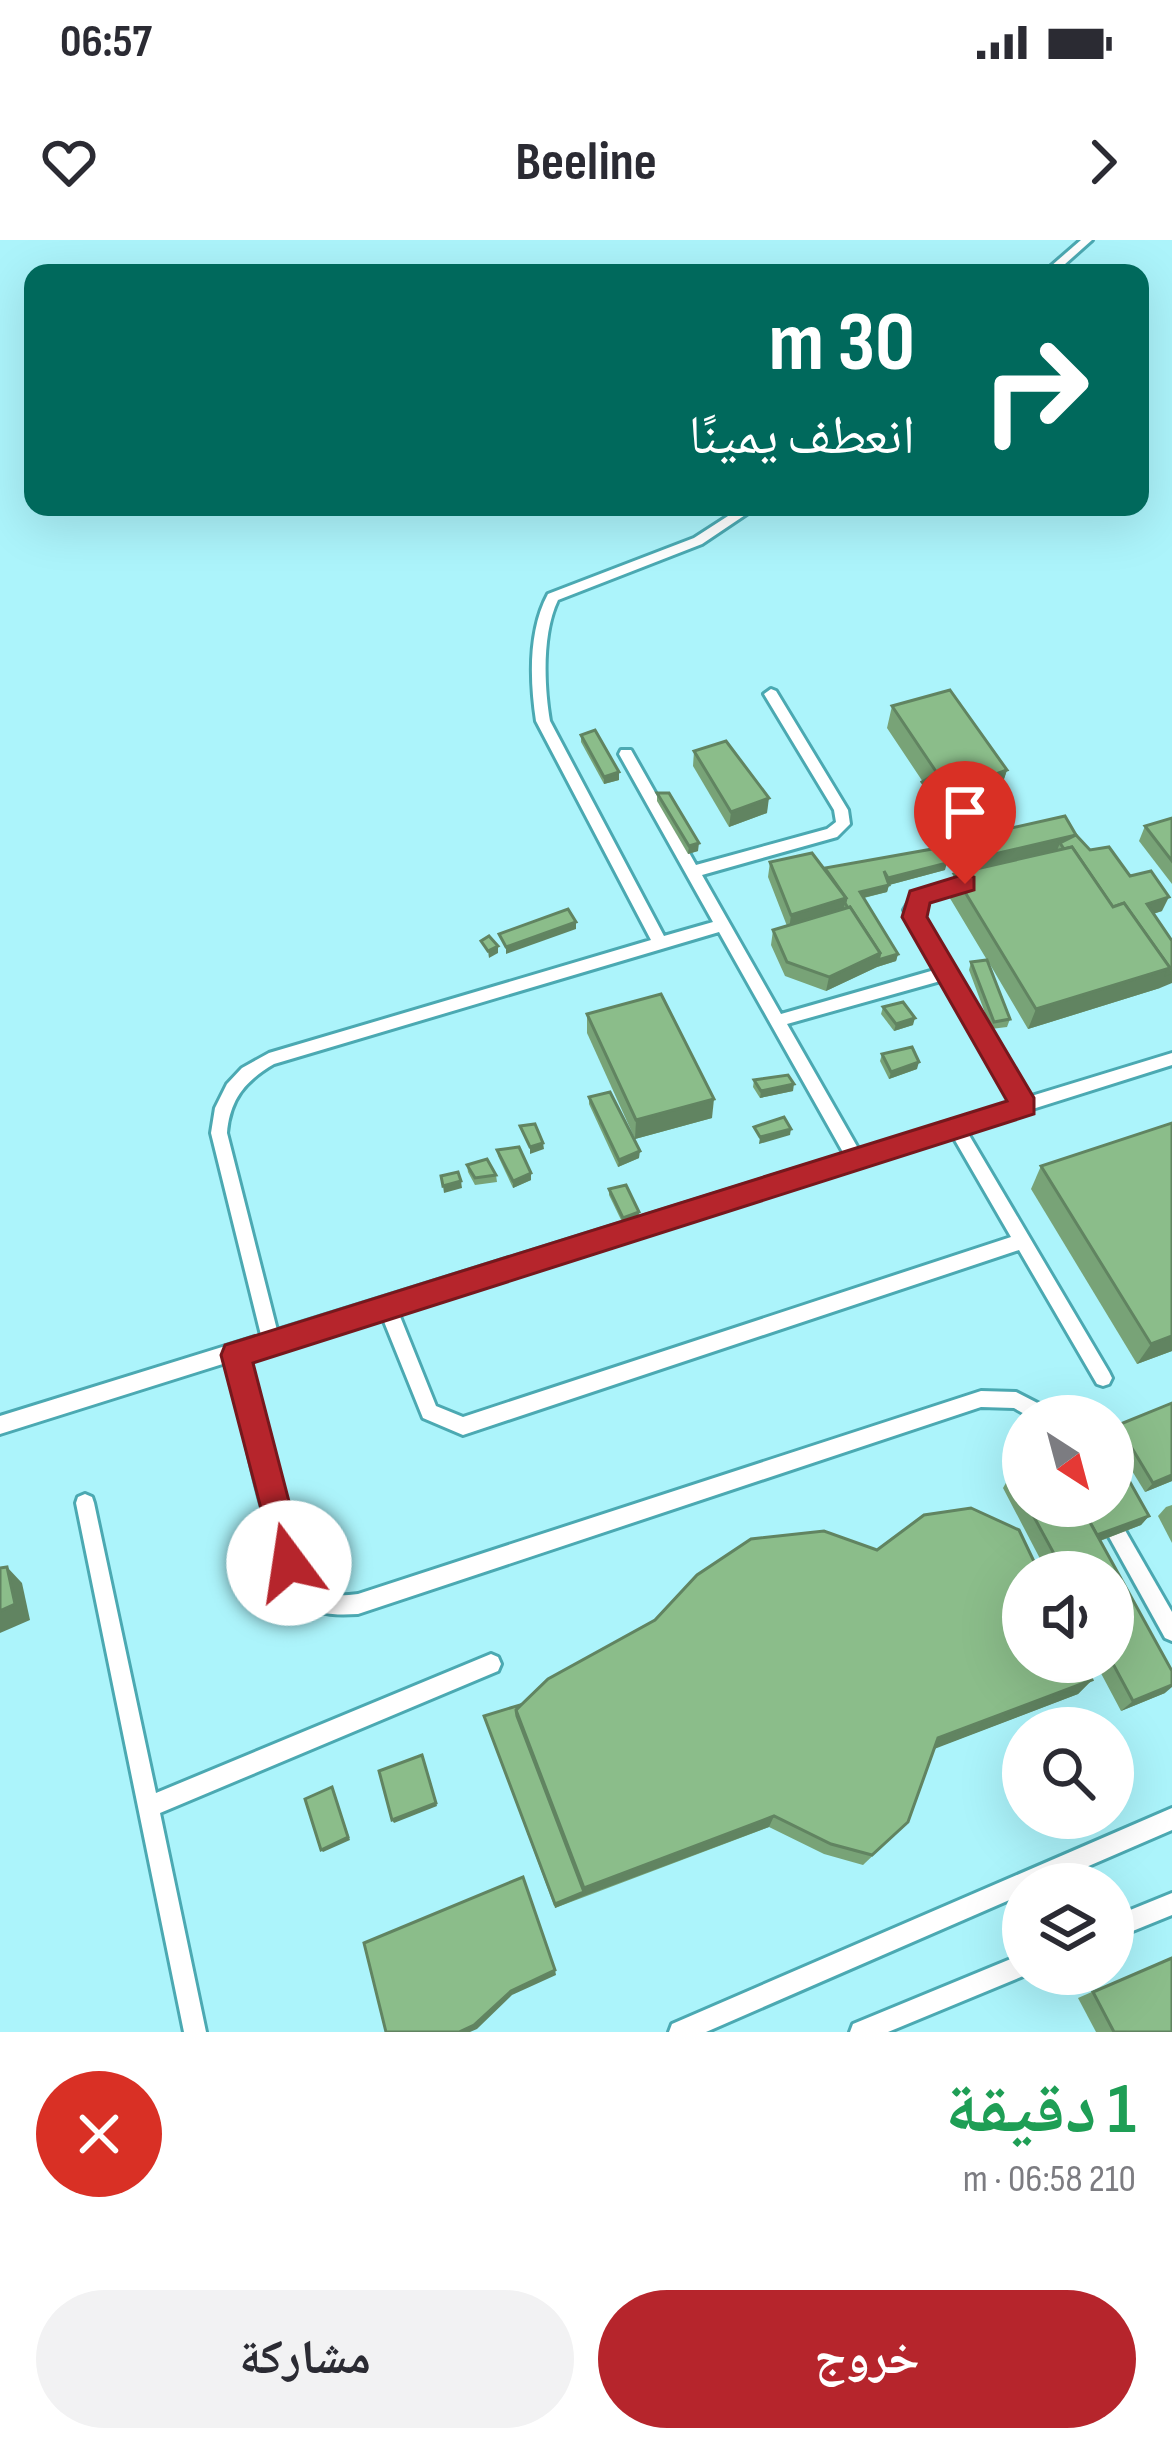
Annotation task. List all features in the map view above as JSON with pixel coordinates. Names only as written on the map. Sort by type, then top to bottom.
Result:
[{"type":"lane","points":[[1059,264],[1088,240]]},
{"type":"lane","points":[[660,943],[543,721],[538,690],[546,606],[574,585],[698,541],[737,516]]},
{"type":"lane","points":[[692,872],[832,833],[843,824],[841,810],[770,694]]},
{"type":"lane","points":[[626,754],[855,1160]]},
{"type":"lane","points":[[995,875],[927,894],[914,903],[914,917],[1024,1106]]},
{"type":"lane","points":[[272,1344],[218,1133],[219,1111],[229,1090],[246,1072],[269,1059],[723,925]]},
{"type":"lane","points":[[778,1022],[946,973]]},
{"type":"lane","points":[[0,1425],[388,1308],[1172,1059]]},
{"type":"lane","points":[[956,1127],[1103,1378]]},
{"type":"lane","points":[[388,1308],[429,1412],[463,1426],[1023,1241]]},
{"type":"lane","points":[[236,1355],[289,1563],[313,1598],[334,1606],[358,1604],[981,1399],[1002,1400]]},
{"type":"lane","points":[[85,1503],[196,2032]]},
{"type":"lane","points":[[1113,1527],[1172,1631]]},
{"type":"lane","points":[[148,1807],[491,1664]]},
{"type":"lane","points":[[680,2032],[1172,1819]]},
{"type":"lane","points":[[1134,1919],[1172,1904]]},
{"type":"lane","points":[[861,2032],[1002,1974]]},
{"type":"building","points":[[950,690],[1007,770],[933,797],[922,782],[937,773],[892,706]]},
{"type":"building","points":[[595,730],[619,772],[604,777],[581,735]]},
{"type":"building","points":[[726,741],[769,798],[731,812],[694,751]]},
{"type":"building","points":[[657,793],[669,793],[699,843],[689,846]]},
{"type":"building","points":[[1065,816],[1076,835],[960,862],[949,842]]},
{"type":"building","points":[[1172,818],[1172,861],[1145,826]]},
{"type":"building","points":[[1076,835],[1090,850],[1109,847],[1130,876],[1151,871],[1169,897],[1147,904],[1172,941],[1172,972],[1167,974],[1170,968],[1124,903],[1113,907],[1072,847],[1064,849],[1060,843]]},
{"type":"building","points":[[1072,847],[1113,907],[1124,903],[1170,968],[1036,1009],[954,874]]},
{"type":"building","points":[[938,848],[947,863],[888,878],[884,871],[889,885],[860,892],[898,954],[878,960],[880,953],[825,868]]},
{"type":"building","points":[[812,853],[846,898],[791,915],[770,862]]},
{"type":"building","points":[[850,907],[880,953],[829,977],[787,962],[773,930]]},
{"type":"building","points":[[568,909],[576,922],[506,947],[499,934]]},
{"type":"building","points":[[489,936],[498,946],[488,951],[481,941]]},
{"type":"building","points":[[987,960],[1010,1019],[994,1022],[971,962]]},
{"type":"building","points":[[661,994],[714,1099],[636,1120],[587,1014]]},
{"type":"building","points":[[903,1002],[915,1018],[896,1024],[883,1007]]},
{"type":"building","points":[[912,1047],[919,1062],[891,1072],[882,1054]]},
{"type":"building","points":[[788,1075],[794,1084],[761,1091],[754,1080]]},
{"type":"building","points":[[610,1092],[640,1151],[619,1160],[589,1097]]},
{"type":"building","points":[[784,1117],[791,1129],[760,1137],[754,1127]]},
{"type":"building","points":[[1172,1123],[1172,1336],[1151,1344],[1041,1166]]},
{"type":"building","points":[[535,1124],[543,1143],[530,1147],[520,1126]]},
{"type":"building","points":[[519,1147],[531,1173],[513,1181],[497,1150]]},
{"type":"building","points":[[487,1159],[496,1175],[475,1178],[467,1165]]},
{"type":"building","points":[[458,1172],[461,1181],[443,1186],[441,1176]]},
{"type":"building","points":[[626,1185],[639,1212],[623,1218],[609,1189]]},
{"type":"building","points":[[1172,1403],[1172,1475],[1153,1483],[1134,1452],[1134,1418]]},
{"type":"building","points":[[1134,1489],[1149,1516],[1134,1521]]},
{"type":"building","points":[[971,1508],[1002,1522],[1002,1527],[1019,1530],[1029,1551],[1002,1551],[1002,1683],[1084,1683],[1020,1707],[1002,1707],[1002,1714],[938,1738],[908,1822],[872,1855],[831,1844],[774,1816],[584,1888],[516,1710],[548,1679],[655,1620],[697,1575],[751,1539],[824,1531],[877,1550],[924,1515]]},
{"type":"building","points":[[1039,1527],[1093,1527],[1106,1551],[1053,1551]]},
{"type":"building","points":[[1093,1527],[1119,1527],[1097,1535]]},
{"type":"building","points":[[7,1567],[15,1604],[0,1611],[0,1568]]},
{"type":"building","points":[[1134,1602],[1172,1671],[1172,1685],[1133,1701],[1123,1683],[1134,1683]]},
{"type":"building","points":[[520,1705],[517,1716],[584,1892],[555,1904],[484,1716]]},
{"type":"building","points":[[422,1755],[436,1803],[392,1820],[379,1771]]},
{"type":"building","points":[[332,1787],[348,1837],[321,1850],[305,1799]]},
{"type":"building","points":[[523,1877],[555,1970],[511,1991],[474,2025],[459,2032],[386,2032],[364,1943]]},
{"type":"building","points":[[1172,1958],[1172,2032],[1114,2032],[1095,1995],[1134,1995],[1134,1974]]},
{"type":"route","points":[[289,1563],[236,1355],[1024,1106],[912,910],[919,897],[965,884]]}]
